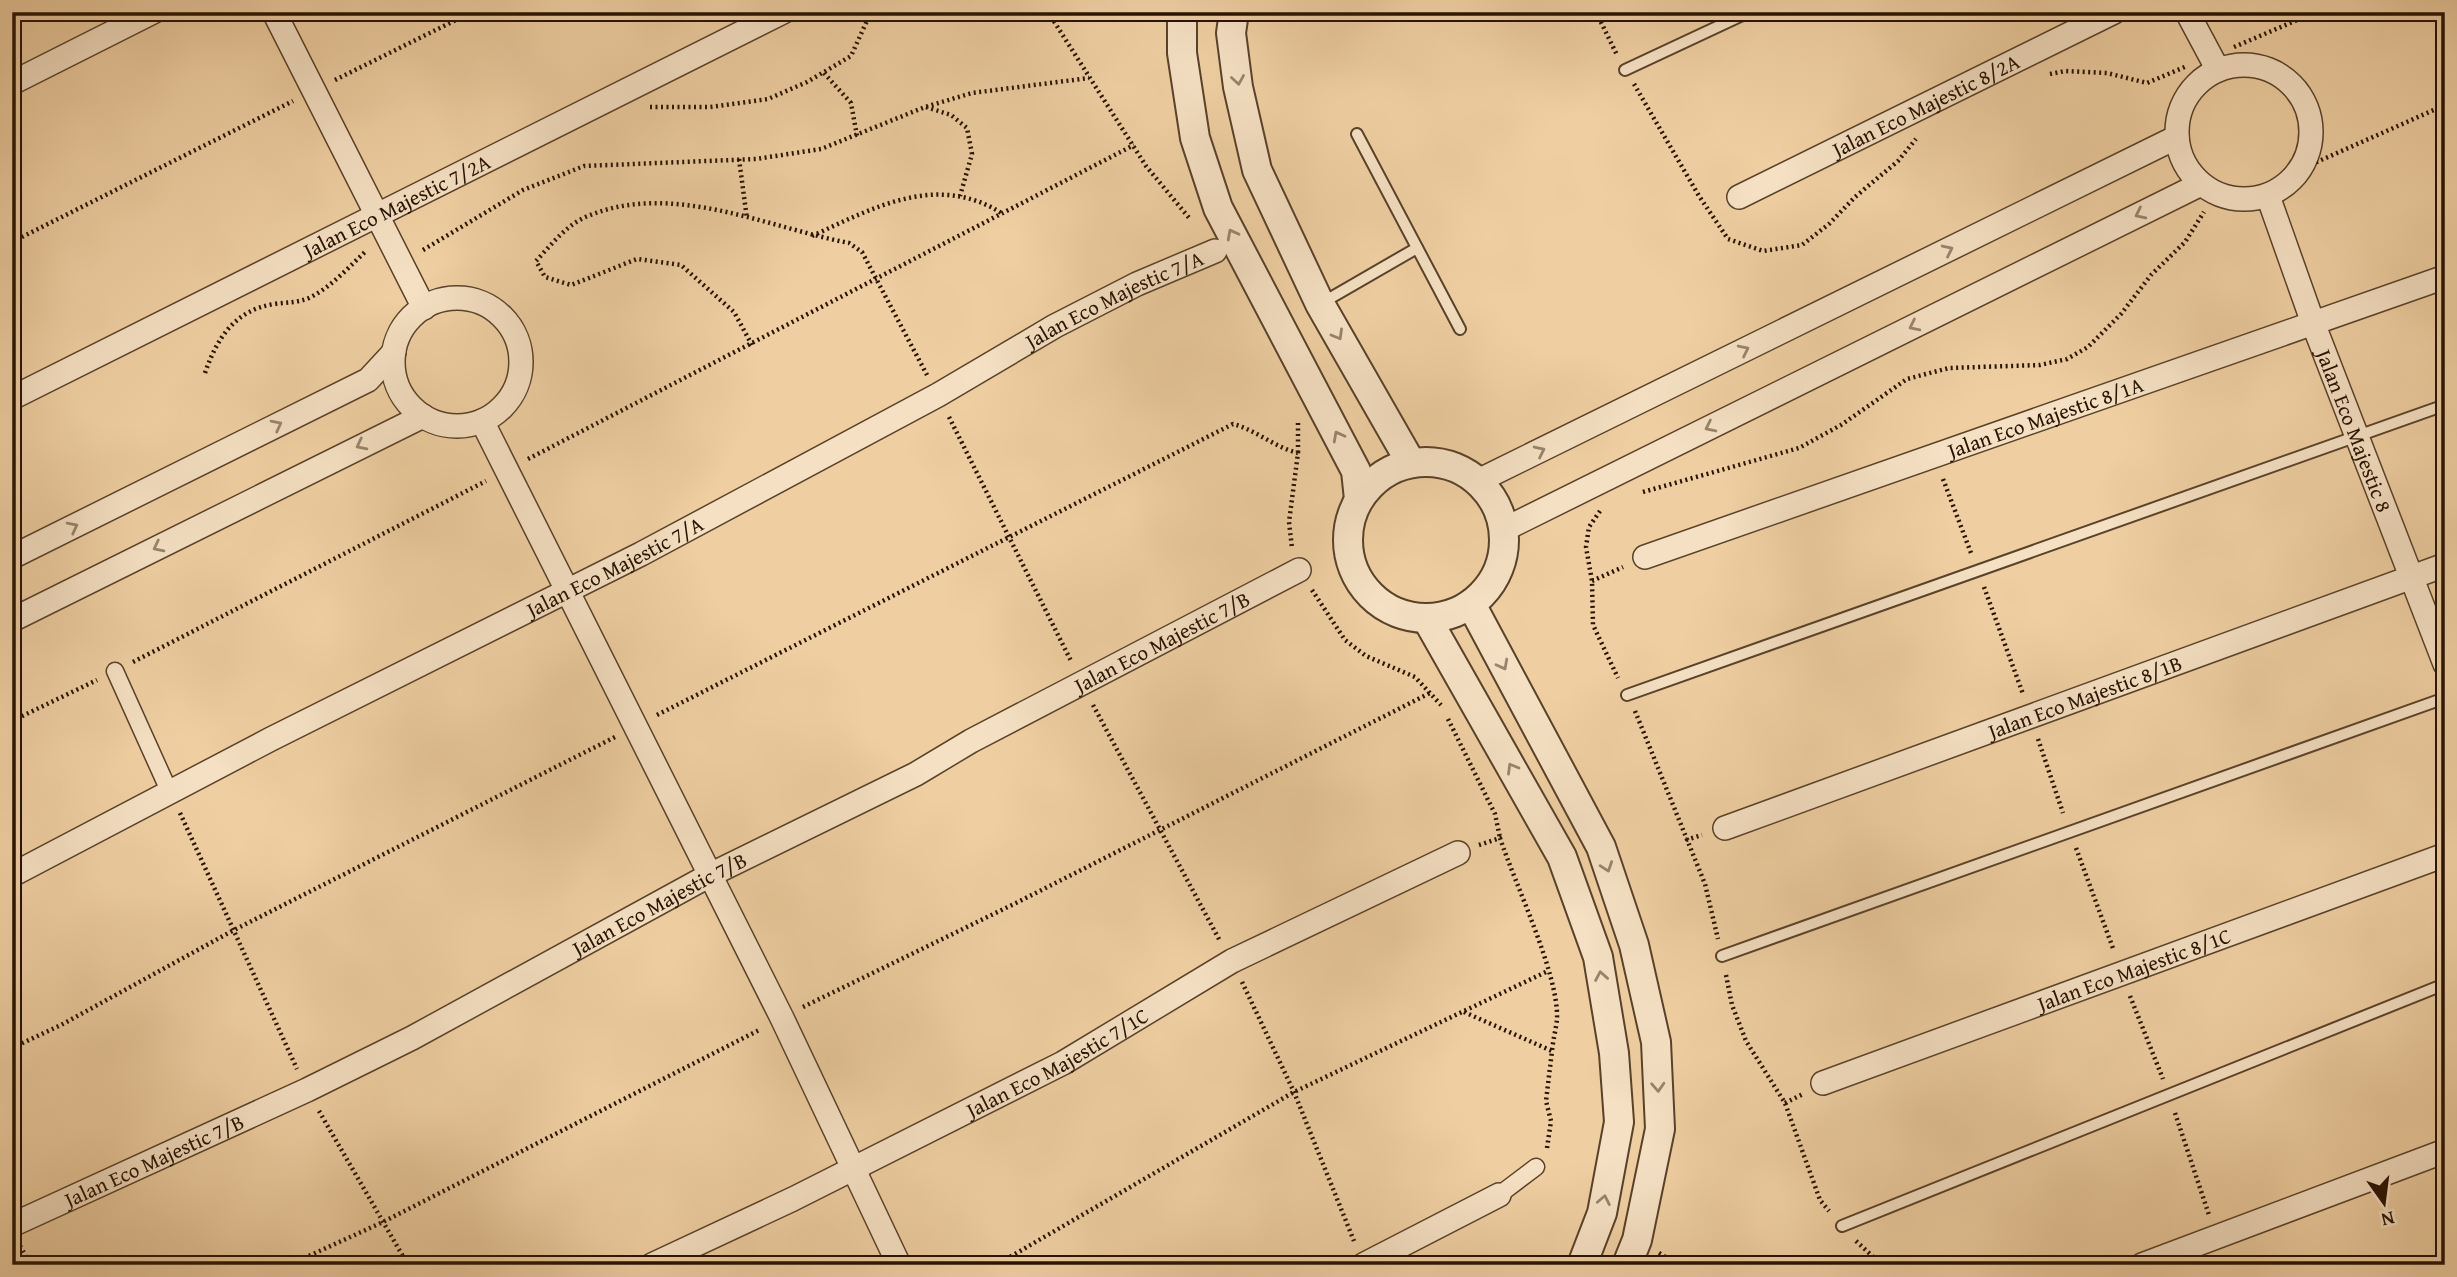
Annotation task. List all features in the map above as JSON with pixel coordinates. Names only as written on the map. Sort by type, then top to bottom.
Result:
[{"type":"street","points":[[12,82],[153,12]]},
{"type":"street","points":[[274,12],[424,308]]},
{"type":"street","name":"Jalan Eco Majestic 7/2A","points":[[12,398],[381,223],[611,98],[783,12]]},
{"type":"street","points":[[1182,12],[1182,53],[1195,138],[1218,208],[1356,471],[1359,499]]},
{"type":"street","points":[[1234,12],[1231,33],[1238,87],[1257,170],[1320,304],[1412,463]]},
{"type":"street","name":"Jalan Eco Majestic 8/2A","points":[[1739,197],[2113,12]]},
{"type":"street","points":[[2187,12],[2214,64]]},
{"type":"street","points":[[2214,64],[2260,67],[2280,75],[2297,89],[2308,107],[2312,128],[2310,149],[2301,169],[2287,185],[2268,195],[2233,199],[2208,189],[2180,155],[2177,137],[2179,116],[2187,97],[2214,64]]},
{"type":"street","points":[[1478,481],[2177,137]]},
{"type":"street","points":[[1504,529],[2208,189]]},
{"type":"street","name":"Jalan Eco Majestic 8","points":[[2268,195],[2313,323],[2445,664]]},
{"type":"street","name":"Jalan Eco Majestic 7/A","points":[[12,875],[271,739],[567,592],[938,395],[1055,326],[1137,284],[1215,251]]},
{"type":"street","name":"Jalan Eco Majestic 8/1A","points":[[1645,557],[2445,277]]},
{"type":"street","points":[[12,557],[368,380],[394,352],[405,327],[424,308],[444,300],[465,299],[485,304],[503,316],[515,333],[521,353],[521,374],[513,394],[500,410],[482,421],[452,426],[423,416],[402,395],[395,374],[394,352]]},
{"type":"street","points":[[12,620],[423,416]]},
{"type":"street","points":[[482,421],[782,1018],[899,1265]]},
{"type":"street","points":[[1435,462],[1458,468],[1478,481],[1491,495],[1504,529],[1504,551],[1499,572],[1487,590],[1471,604],[1450,615],[1427,619],[1404,615],[1382,605],[1364,589],[1352,568],[1348,545],[1350,521],[1359,499],[1375,481],[1412,463],[1435,462]]},
{"type":"street","name":"Jalan Eco Majestic 8/1B","points":[[1726,828],[2445,565]]},
{"type":"street","name":"Jalan Eco Majestic 7/B","points":[[12,1225],[307,1090],[412,1038],[710,875],[916,775],[971,741],[1299,570]]},
{"type":"street","points":[[1471,604],[1601,848],[1634,945],[1656,1042],[1660,1129],[1637,1240],[1627,1265]]},
{"type":"street","points":[[1427,619],[1562,857],[1598,957],[1614,1053],[1619,1122],[1602,1213],[1582,1265]]},
{"type":"street","points":[[115,671],[170,793]]},
{"type":"street","name":"Jalan Eco Majestic 7/1C","points":[[652,1265],[1063,1063],[1232,961],[1458,853]]},
{"type":"street","name":"Jalan Eco Majestic 8/1C","points":[[1823,1083],[2445,855]]},
{"type":"street","points":[[2142,1265],[2445,1152]]},
{"type":"street","points":[[1363,1265],[1499,1195],[1536,1167]]},
{"type":"lane","points":[[1625,70],[1749,12]]},
{"type":"lane","points":[[1357,134],[1460,329]]},
{"type":"lane","points":[[1320,304],[1417,248]]},
{"type":"lane","points":[[1627,695],[2445,405]]},
{"type":"lane","points":[[1722,956],[2445,698]]},
{"type":"lane","points":[[1842,1226],[2445,984]]},
{"type":"path","points":[[12,242],[472,12]]},
{"type":"path","points":[[611,98],[656,108],[710,107],[768,99],[851,56],[871,12]]},
{"type":"path","points":[[402,263],[523,190],[584,166],[739,159],[821,149],[925,107],[972,93],[1088,78],[1048,12]]},
{"type":"path","points":[[2214,64],[2316,12]]},
{"type":"path","points":[[824,72],[851,103],[857,136]]},
{"type":"path","points":[[2301,169],[2445,105]]},
{"type":"path","points":[[925,107],[951,115],[967,128],[972,154],[960,196]]},
{"type":"path","points":[[12,721],[752,345],[1134,145]]},
{"type":"path","points":[[739,159],[747,219]]},
{"type":"path","points":[[1633,496],[1799,447],[1841,425],[1907,379],[1949,368],[2040,365],[2067,359],[2088,347],[2121,314],[2151,275],[2185,242],[2208,189]]},
{"type":"path","points":[[811,236],[909,196],[949,193],[986,203],[1003,214]]},
{"type":"path","points":[[752,345],[734,312],[681,264],[637,259],[571,285],[545,277],[536,261],[558,237],[586,216],[637,202],[678,204],[747,219],[849,243],[862,252],[1010,536],[1082,684],[1232,961],[1294,1092],[1363,1265]]},
{"type":"path","points":[[205,373],[215,344],[233,322],[253,310],[311,297],[333,282],[381,223]]},
{"type":"path","points":[[12,1048],[61,1025],[234,930],[1233,424],[1248,428]]},
{"type":"path","points":[[1934,456],[2031,716],[2122,974],[2170,1095],[2216,1237]]},
{"type":"path","points":[[1602,508],[1589,527],[1587,547],[1592,580],[1593,625],[1627,695],[1705,884],[1732,1005],[1746,1041],[1785,1103],[1820,1200],[1882,1265]]},
{"type":"path","points":[[1592,580],[1645,557]]},
{"type":"path","points":[[289,1265],[383,1222],[1430,692],[1442,706],[1495,814],[1500,838],[1548,971],[1557,1017],[1546,1101],[1551,1121],[1546,1156],[1536,1167]]},
{"type":"path","points":[[170,793],[307,1090],[408,1265]]},
{"type":"path","points":[[1458,853],[1500,838]]},
{"type":"path","points":[[996,1265],[1294,1092],[1548,971]]},
{"type":"path","points":[[1464,1011],[1552,1051]]}]
